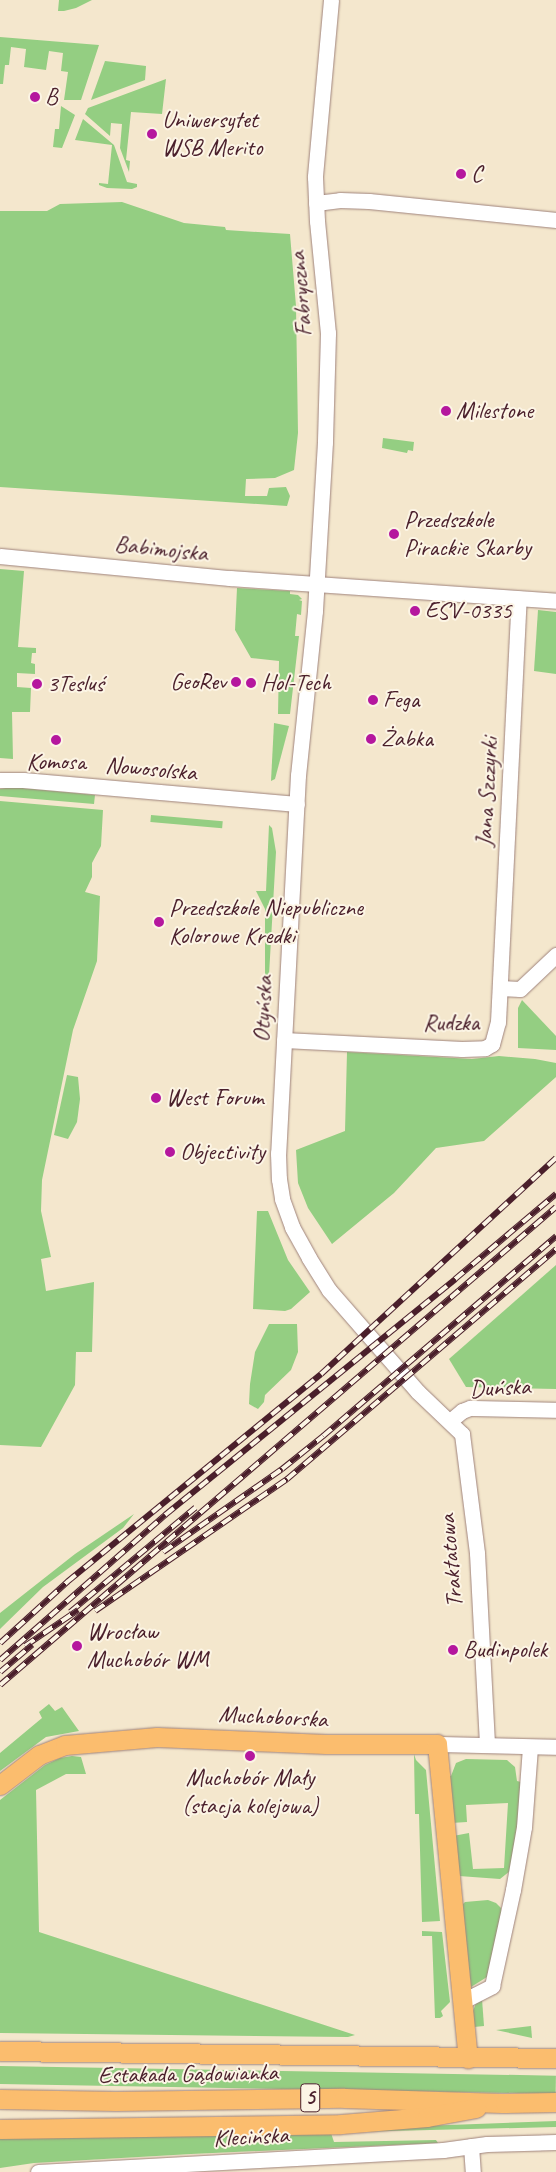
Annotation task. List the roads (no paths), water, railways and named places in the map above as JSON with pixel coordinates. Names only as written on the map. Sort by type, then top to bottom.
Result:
[{"type":"main road","name":"Muchoborska","points":[[0,1785],[39,1755],[52,1748],[65,1745],[157,1737],[326,1744],[438,1744]]},
{"type":"main road","points":[[438,1744],[468,2058]]},
{"type":"main road","name":"Estakada Gądowianka","points":[[0,2051],[556,2058]]},
{"type":"main road","name":"Estakada Gądowianka","points":[[0,2099],[116,2101],[344,2098],[505,2103],[556,2102]]},
{"type":"main road","points":[[0,2129],[341,2124],[427,2117],[505,2103]]},
{"type":"street","name":"Fabryczna","points":[[317,584],[328,368],[326,295],[316,203],[317,149],[331,0]]},
{"type":"street","points":[[316,203],[340,200],[370,201],[556,220]]},
{"type":"street","name":"Babimojska","points":[[0,556],[317,584],[556,601]]},
{"type":"street","name":"Otyńska","points":[[317,584],[297,804],[284,1040],[279,1179],[282,1199],[290,1222],[329,1290],[418,1392]]},
{"type":"street","name":"Jana Szczyrki","points":[[500,988],[519,599]]},
{"type":"street","name":"Nowosolska","points":[[0,780],[23,780],[297,804]]},
{"type":"street","name":"Rudzka","points":[[284,1040],[485,1048],[492,1044],[496,1035],[500,988],[520,989],[556,955]]},
{"type":"street","name":"Traktatowa","points":[[418,1392],[462,1434],[477,1553],[487,1745]]},
{"type":"street","name":"Duńska","points":[[450,1421],[462,1411],[470,1408],[556,1410]]},
{"type":"street","name":"Muchoborska","points":[[438,1744],[556,1747]]},
{"type":"street","points":[[463,2001],[492,1986],[513,1890],[524,1827],[530,1747]]},
{"type":"street","name":"Klecińska","points":[[38,2172],[276,2165],[442,2150],[487,2144],[556,2142]]},
{"type":"street","points":[[471,2146],[473,2172]]},
{"type":"railway","points":[[0,1643],[67,1582],[321,1374],[556,1158]]},
{"type":"railway","points":[[0,1660],[165,1515],[455,1279],[556,1194]]},
{"type":"railway","points":[[0,1685],[556,1207]]},
{"type":"railway","points":[[163,1552],[282,1469],[556,1236]]},
{"type":"railway","points":[[95,1611],[287,1479],[556,1249]]},
{"type":"railway","points":[[70,1612],[195,1508]]},
{"type":"railway","points":[[25,1646],[78,1610]]},
{"type":"railway","points":[[0,1672],[32,1645]]},
{"type":"place","name":"B","points":[[35,97]]},
{"type":"place","name":"Uniwersytet WSB Merito","points":[[152,134]]},
{"type":"place","name":"C","points":[[461,174]]},
{"type":"place","name":"Milestone","points":[[446,411]]},
{"type":"place","name":"Przedszkole Pirackie Skarby","points":[[394,534]]},
{"type":"place","name":"ESV-0335","points":[[415,611]]},
{"type":"place","name":"GeoRev","points":[[236,682]]},
{"type":"place","name":"Hol-Tech","points":[[251,683]]},
{"type":"place","name":"3Tesluś","points":[[37,684]]},
{"type":"place","name":"Fega","points":[[373,700]]},
{"type":"place","name":"Żabka","points":[[371,739]]},
{"type":"place","name":"Komosa","points":[[56,740]]},
{"type":"place","name":"Przedszkole Niepubliczne Kolorowe Kredki","points":[[159,922]]},
{"type":"place","name":"West Forum","points":[[156,1098]]},
{"type":"place","name":"Objectivity","points":[[170,1152]]},
{"type":"place","name":"Wrocław Muchobór WM","points":[[77,1646]]},
{"type":"place","name":"Budinpolek","points":[[453,1650]]},
{"type":"place","name":"Muchobór Mały (stacja kolejowa)","points":[[250,1756]]}]
